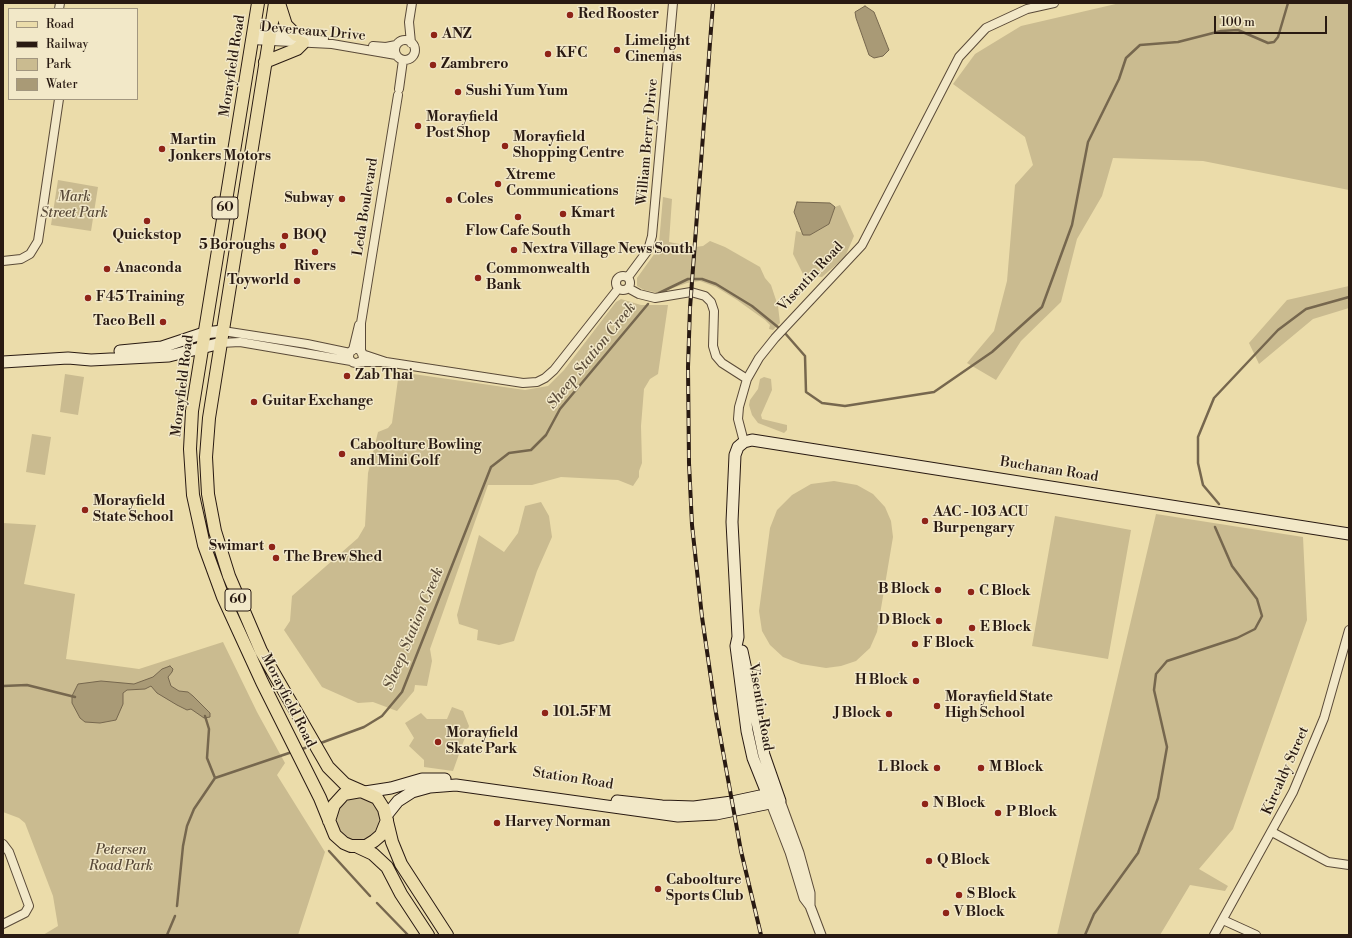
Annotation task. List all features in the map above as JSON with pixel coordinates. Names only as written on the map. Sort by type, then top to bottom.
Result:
[{"type":"main road","name":"Morayfield Road","points":[[258,3],[192,411],[190,436],[192,480],[198,521],[223,597],[246,649],[306,769],[329,821]]},
{"type":"main road","name":"Morayfield Road","points":[[275,3],[206,444],[207,483],[212,518],[229,576],[249,625],[274,675],[323,760],[333,773],[345,784],[363,791]]},
{"type":"main road","points":[[265,62],[297,49],[300,39],[286,25],[279,3]]},
{"type":"main road","points":[[68,358],[91,353],[162,347],[204,333],[222,337]]},
{"type":"main road","points":[[3,362],[68,358],[91,360],[180,354],[202,348],[222,337]]},
{"type":"main road","name":"Buchanan Road","points":[[744,442],[752,440],[1349,534]]},
{"type":"main road","name":"Visentin Road","points":[[744,442],[738,447],[735,455],[732,522],[738,637],[736,646],[738,670],[747,731],[753,758],[774,798]]},
{"type":"main road","name":"Station Road","points":[[363,791],[391,788],[413,781],[433,779],[534,788],[622,802],[678,807],[715,805],[774,798]]},
{"type":"main road","name":"Station Road","points":[[386,818],[398,801],[412,792],[430,787],[456,784],[678,816],[716,814],[774,798]]},
{"type":"main road","points":[[329,821],[334,805],[338,799],[351,792],[363,791]]},
{"type":"main road","name":"60","points":[[363,791],[381,803],[392,842],[401,864],[446,935]]},
{"type":"main road","points":[[358,847],[370,844],[378,838],[386,818]]},
{"type":"main road","name":"60","points":[[329,821],[339,839],[344,843],[358,847],[373,854],[387,867],[401,894],[428,935]]},
{"type":"street","points":[[409,22],[395,50],[399,58],[409,59],[414,54],[414,48],[411,43],[409,22],[412,3]]},
{"type":"street","name":"William Berry Drive","points":[[628,277],[648,250],[652,236],[673,3]]},
{"type":"street","name":"Visentin Road","points":[[744,442],[738,419],[738,408],[747,379],[759,358],[774,338],[862,245],[959,57],[986,28],[1027,9],[1054,3]]},
{"type":"street","name":"Devereaux Drive","points":[[252,36],[381,47],[399,43]]},
{"type":"street","name":"Devereaux Drive","points":[[300,39],[399,58]]},
{"type":"street","points":[[399,43],[411,43]]},
{"type":"street","name":"Leda Boulevard","points":[[356,355],[358,327],[361,323],[398,92],[399,58]]},
{"type":"street","points":[[3,261],[21,258],[30,254],[38,241],[59,100]]},
{"type":"street","points":[[628,288],[630,283],[628,277],[623,275],[617,278],[615,282],[618,288],[622,290],[628,288],[640,294],[655,298],[691,292],[705,296],[711,302],[714,311],[714,346],[716,356],[722,363],[747,379]]},
{"type":"street","points":[[222,337],[307,344],[386,362],[524,383],[537,382],[545,378],[554,370],[618,288]]},
{"type":"street","points":[[222,337],[230,341],[356,355]]},
{"type":"street","name":"Kircaldy Street","points":[[1214,935],[1293,792],[1324,718],[1349,630]]},
{"type":"street","points":[[774,798],[799,853],[810,893],[810,906],[821,935]]},
{"type":"street","points":[[1272,832],[1328,862],[1349,865]]},
{"type":"street","points":[[3,844],[9,852],[29,906],[25,913],[3,924]]},
{"type":"street","points":[[1223,920],[1256,935]]},
{"type":"green space","points":[[1120,3],[1349,3],[1349,190],[1203,161],[1113,158],[1102,196],[1077,239],[1061,302],[1021,341],[996,380],[967,363],[994,331],[1007,281],[1015,185],[1033,165],[1025,137],[953,84],[975,54],[1021,26]]},
{"type":"green space","name":"Mark Street Park","points":[[58,180],[98,187],[91,231],[51,225]]},
{"type":"green space","points":[[663,197],[672,199],[669,242],[695,247],[703,246],[710,241],[725,247],[760,267],[765,278],[771,285],[778,306],[780,323],[773,330],[769,329],[770,325],[765,320],[737,300],[716,287],[700,281],[687,283],[659,293],[644,290],[637,286],[637,278],[655,253],[659,243]]},
{"type":"green space","points":[[840,205],[854,236],[845,257],[822,277],[803,274],[793,254],[796,231],[810,235],[829,224],[835,207]]},
{"type":"green space","points":[[1349,286],[1349,308],[1313,319],[1259,364],[1249,343],[1287,300]]},
{"type":"green space","points":[[621,299],[641,305],[668,305],[658,374],[650,379],[644,389],[641,426],[642,463],[639,471],[639,477],[633,486],[618,480],[561,477],[532,485],[488,485],[430,649],[432,661],[427,686],[415,685],[414,691],[397,711],[373,702],[358,703],[322,687],[284,630],[290,621],[292,596],[358,538],[365,526],[368,473],[378,432],[388,428],[392,423],[399,372],[525,390],[548,386],[564,370],[616,302]]},
{"type":"green space","points":[[65,374],[84,377],[78,415],[60,412]]},
{"type":"green space","points":[[764,377],[771,379],[772,390],[761,415],[762,419],[787,425],[787,430],[784,433],[758,423],[752,415],[749,405],[750,400],[758,389],[760,379]]},
{"type":"green space","points":[[32,434],[51,437],[45,475],[26,472]]},
{"type":"green space","points":[[834,481],[857,485],[873,494],[885,507],[891,521],[893,537],[877,632],[870,648],[856,661],[841,666],[826,668],[801,664],[783,657],[770,645],[762,631],[759,611],[770,528],[777,510],[792,495],[811,484]]},
{"type":"green space","points":[[541,502],[549,516],[552,537],[537,571],[514,641],[499,645],[477,640],[478,630],[459,624],[457,615],[479,535],[504,552],[518,533],[525,506]]},
{"type":"green space","points":[[1156,514],[1303,537],[1307,620],[1233,829],[1199,869],[1228,886],[1225,891],[1190,885],[1160,935],[1057,935]]},
{"type":"green space","points":[[1055,516],[1131,530],[1108,659],[1032,646]]},
{"type":"green space","name":"Petersen Road Park","points":[[3,523],[36,525],[24,584],[75,594],[66,659],[139,669],[223,642],[257,712],[285,763],[277,775],[325,852],[298,935],[43,935],[58,926],[53,896],[25,823],[19,818],[3,812]]},
{"type":"green space","name":"Morayfield Skate Park","points":[[452,707],[463,711],[469,726],[453,771],[424,767],[424,760],[409,746],[414,738],[405,723],[421,713],[427,719],[447,719]]},
{"type":"green space","points":[[358,798],[373,804],[379,819],[373,834],[358,840],[343,834],[337,819],[343,804]]},
{"type":"water","points":[[865,6],[874,12],[889,50],[883,56],[874,58],[869,55],[855,12]]},
{"type":"water","points":[[797,202],[830,203],[835,207],[829,224],[810,235],[803,235],[794,212]]},
{"type":"water","points":[[170,666],[173,669],[168,677],[171,686],[179,691],[188,692],[210,713],[210,717],[204,718],[191,709],[187,710],[177,705],[157,693],[151,686],[145,689],[127,690],[123,693],[123,704],[116,720],[100,723],[85,722],[80,718],[72,703],[72,696],[78,684],[101,681],[134,684],[153,677],[162,669]]},
{"type":"waterway","name":"Sheep Station Creek","points":[[659,293],[688,279],[702,279],[716,284],[752,306],[784,332],[805,356],[806,392],[822,403],[845,406],[934,392],[992,352],[1042,307],[1072,225],[1088,142],[1119,79],[1126,58],[1140,45],[1178,42],[1221,31],[1238,30],[1268,43],[1274,42],[1278,37],[1288,3]]},
{"type":"waterway","points":[[1219,504],[1203,485],[1198,463],[1198,437],[1214,398],[1278,330],[1306,309],[1349,297]]},
{"type":"waterway","name":"Sheep Station Creek","points":[[318,744],[364,727],[382,716],[402,692],[491,467],[509,453],[531,450],[546,435],[560,409],[648,304]]},
{"type":"waterway","points":[[1085,935],[1094,914],[1138,853],[1158,798],[1167,747],[1154,690],[1156,674],[1167,661],[1237,638],[1255,629],[1262,616],[1257,599],[1232,566],[1215,527]]},
{"type":"waterway","name":"Sheep Station Creek","points":[[3,686],[27,685],[75,697]]},
{"type":"waterway","name":"Sheep Station Creek","points":[[205,716],[209,729],[207,758],[215,778],[292,752]]},
{"type":"waterway","name":"Sheep Station Creek","points":[[299,750],[311,746]]},
{"type":"waterway","points":[[177,906],[183,846],[187,826],[194,809],[215,778]]},
{"type":"waterway","points":[[329,851],[370,896]]},
{"type":"waterway","points":[[377,903],[408,935]]},
{"type":"waterway","points":[[167,935],[175,916]]},
{"type":"railway","points":[[713,3],[690,308],[688,367],[689,463],[692,525],[702,617],[716,713],[741,851],[761,935]]},
{"type":"place","name":"Red Rooster","points":[[570,15]]},
{"type":"place","name":"ANZ","points":[[434,35]]},
{"type":"place","name":"Limelight Cinemas","points":[[617,50]]},
{"type":"place","name":"KFC","points":[[548,54]]},
{"type":"place","name":"Zambrero","points":[[433,65]]},
{"type":"place","name":"Sushi Yum Yum","points":[[458,92]]},
{"type":"place","name":"Morayfield Post Shop","points":[[418,126]]},
{"type":"place","name":"Morayfield Shopping Centre","points":[[505,146]]},
{"type":"place","name":"Martin Jonkers Motors","points":[[162,149]]},
{"type":"place","name":"Xtreme Communications","points":[[498,184]]},
{"type":"place","name":"Subway","points":[[342,199]]},
{"type":"place","name":"Coles","points":[[449,200]]},
{"type":"place","name":"Kmart","points":[[563,214]]},
{"type":"place","name":"Flow Cafe South","points":[[518,217]]},
{"type":"place","name":"Quickstop","points":[[147,221]]},
{"type":"place","name":"BOQ","points":[[285,236]]},
{"type":"place","name":"5 Boroughs","points":[[283,246]]},
{"type":"place","name":"Nextra Village News South","points":[[514,250]]},
{"type":"place","name":"Rivers","points":[[315,252]]},
{"type":"place","name":"Anaconda","points":[[107,269]]},
{"type":"place","name":"Commonwealth Bank","points":[[478,278]]},
{"type":"place","name":"Toyworld","points":[[297,281]]},
{"type":"place","name":"F45 Training","points":[[88,298]]},
{"type":"place","name":"Taco Bell","points":[[163,322]]},
{"type":"place","name":"Zab Thai","points":[[347,376]]},
{"type":"place","name":"Guitar Exchange","points":[[254,402]]},
{"type":"place","name":"Caboolture Bowling and Mini Golf","points":[[342,454]]},
{"type":"place","name":"Morayfield State School","points":[[85,510]]},
{"type":"place","name":"AAC - 103 ACU Burpengary","points":[[925,521]]},
{"type":"place","name":"Swimart","points":[[272,547]]},
{"type":"place","name":"The Brew Shed","points":[[276,558]]},
{"type":"place","name":"B Block","points":[[938,590]]},
{"type":"place","name":"C Block","points":[[971,592]]},
{"type":"place","name":"D Block","points":[[939,621]]},
{"type":"place","name":"E Block","points":[[972,628]]},
{"type":"place","name":"F Block","points":[[915,644]]},
{"type":"place","name":"H Block","points":[[916,681]]},
{"type":"place","name":"Morayfield State High School","points":[[937,706]]},
{"type":"place","name":"101.5FM","points":[[545,713]]},
{"type":"place","name":"J Block","points":[[889,714]]},
{"type":"place","name":"Morayfield Skate Park","points":[[438,742]]},
{"type":"place","name":"L Block","points":[[937,768]]},
{"type":"place","name":"M Block","points":[[981,768]]},
{"type":"place","name":"N Block","points":[[925,804]]},
{"type":"place","name":"P Block","points":[[998,813]]},
{"type":"place","name":"Harvey Norman","points":[[497,823]]},
{"type":"place","name":"Q Block","points":[[929,861]]},
{"type":"place","name":"Caboolture Sports Club","points":[[658,889]]},
{"type":"place","name":"S Block","points":[[959,895]]},
{"type":"place","name":"V Block","points":[[946,913]]}]
